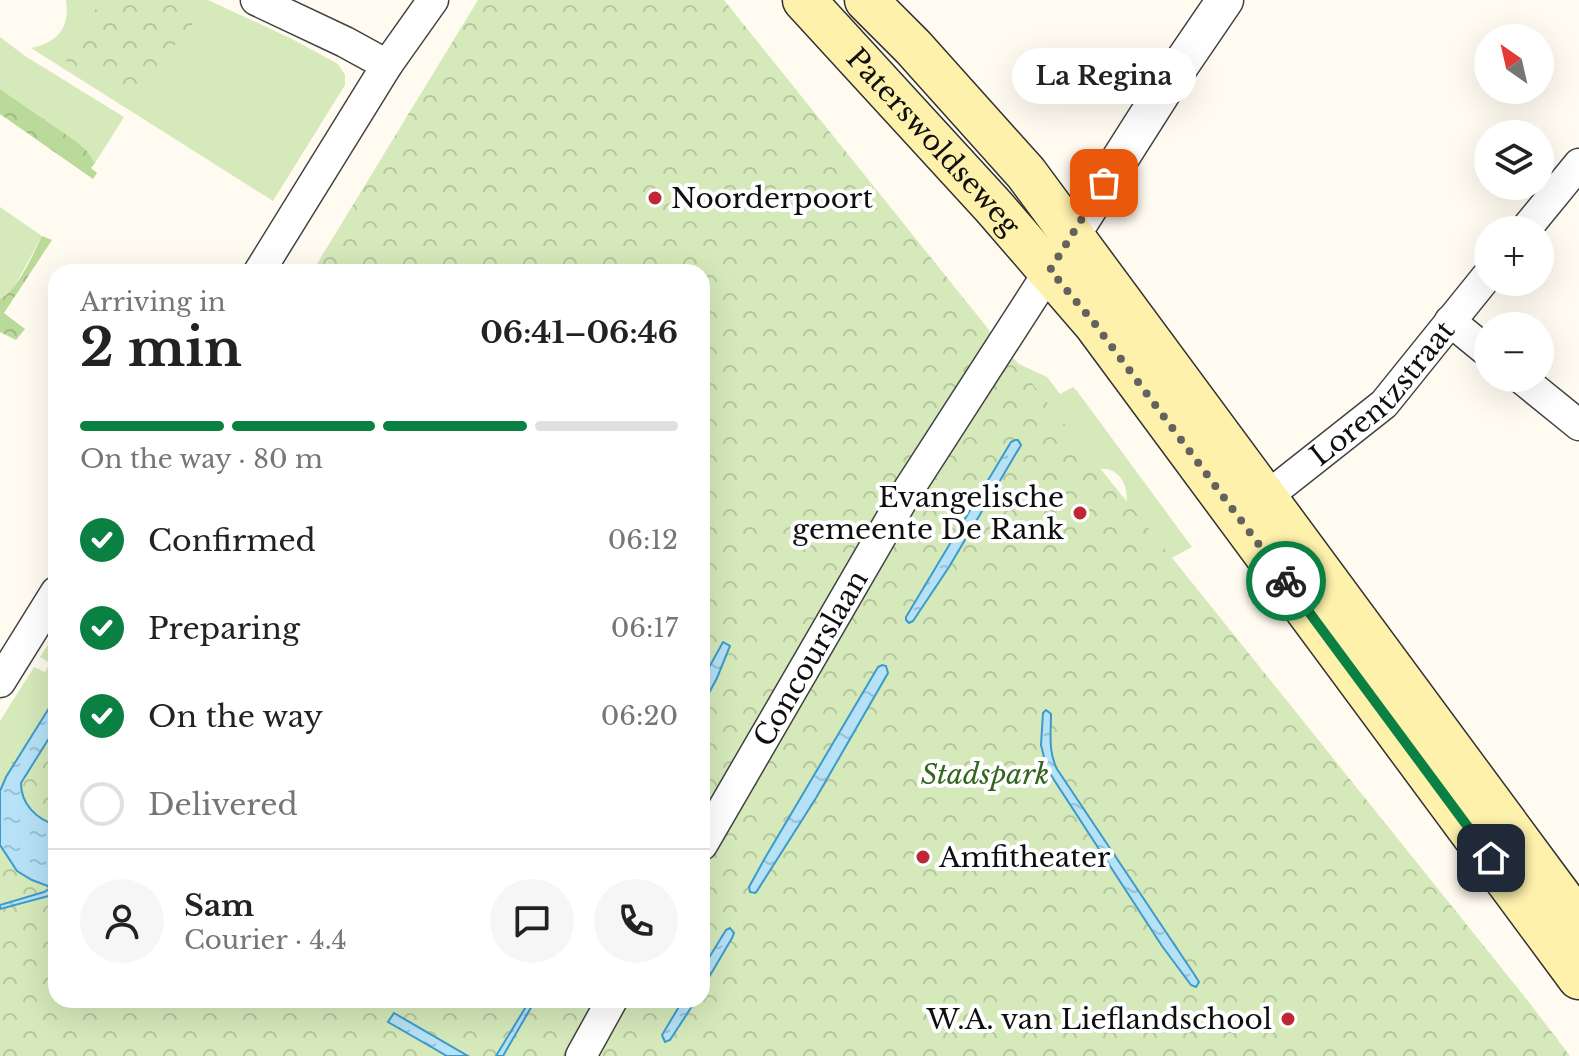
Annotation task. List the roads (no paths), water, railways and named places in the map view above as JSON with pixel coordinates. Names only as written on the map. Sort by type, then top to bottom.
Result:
[{"type":"main road","name":"Paterswoldseweg","points":[[804,0],[1050,270],[1104,336],[1579,978]]},
{"type":"main road","name":"Paterswoldseweg","points":[[866,0],[913,47],[1026,173],[1579,922]]},
{"type":"street","points":[[256,0],[387,65]]},
{"type":"street","points":[[264,264],[387,65],[433,0]]},
{"type":"street","points":[[1050,270],[1165,88],[1225,0]]},
{"type":"street","points":[[1536,216],[1579,164]]},
{"type":"street","name":"Concourslaan","points":[[710,831],[905,495],[1050,270]]},
{"type":"street","name":"Lorentzstraat","points":[[1265,498],[1384,404],[1474,292]]},
{"type":"street","points":[[1450,321],[1474,341]]},
{"type":"street","points":[[1538,392],[1579,425]]},
{"type":"street","points":[[0,682],[48,605]]},
{"type":"street","points":[[581,1056],[608,1008]]},
{"type":"water","points":[[1015,440],[1021,445],[949,567],[909,623],[906,617]]},
{"type":"water","points":[[723,642],[730,646],[710,691],[710,666]]},
{"type":"water","points":[[882,665],[886,666],[888,673],[816,798],[757,891],[750,892],[749,887],[765,858]]},
{"type":"water","points":[[48,710],[48,740],[21,783],[31,810],[48,822],[48,886],[17,871],[0,845],[0,791]]},
{"type":"water","points":[[1046,710],[1051,714],[1051,749],[1057,769],[1194,974],[1199,982],[1196,987],[1191,985],[1162,946],[1047,769],[1041,745],[1043,713]]},
{"type":"water","points":[[48,890],[48,896],[0,909],[0,905]]},
{"type":"water","points":[[730,928],[734,933],[710,975],[710,956]]},
{"type":"water","points":[[525,1008],[531,1008],[503,1056],[496,1056]]},
{"type":"water","points":[[678,1008],[691,1008],[670,1040],[665,1042],[662,1035]]},
{"type":"water","points":[[394,1013],[468,1056],[447,1056],[388,1022]]},
{"type":"place","name":"La Regina","points":[[1104,183]]},
{"type":"place","name":"Noorderpoort","points":[[655,198]]},
{"type":"place","name":"Evangelische gemeente De Rank","points":[[1080,513]]},
{"type":"place","name":"Amfitheater","points":[[923,857]]},
{"type":"place","name":"W.A. van Lieflandschool","points":[[1288,1019]]},
{"type":"park label","name":"Stadspark","points":[[985,774]]}]
